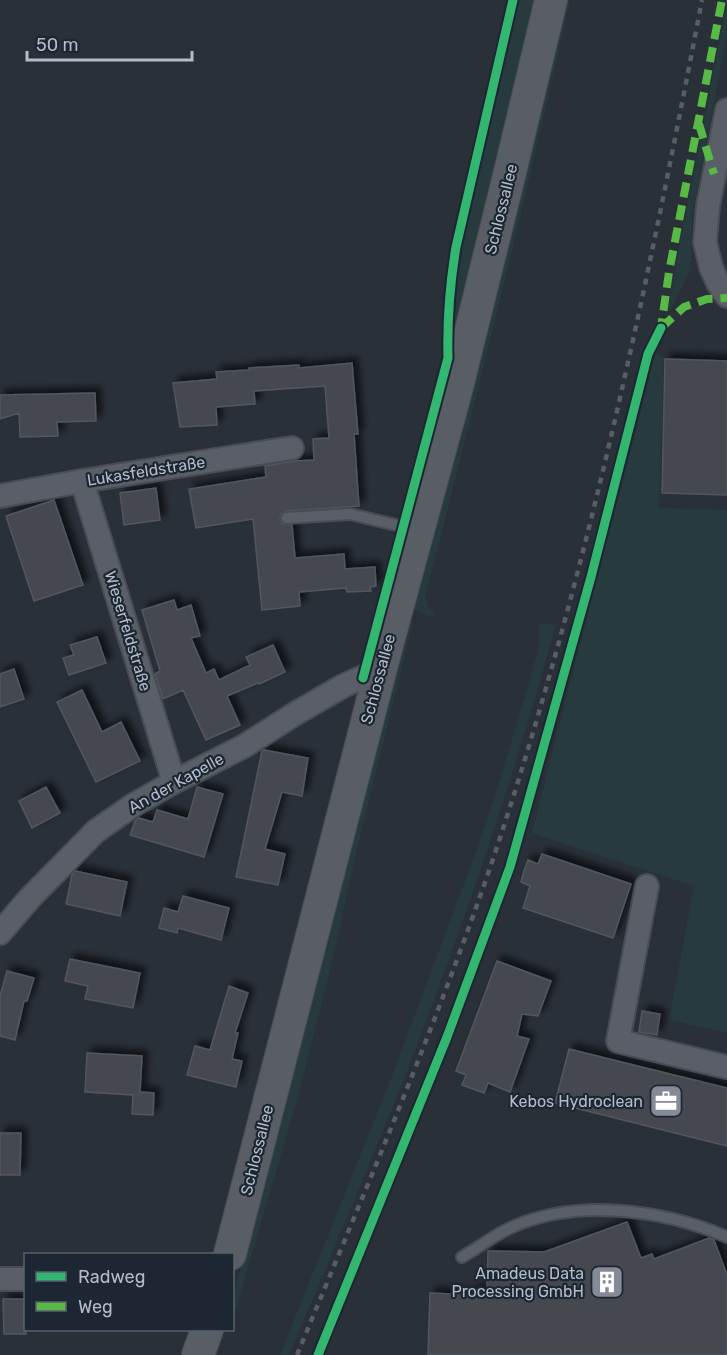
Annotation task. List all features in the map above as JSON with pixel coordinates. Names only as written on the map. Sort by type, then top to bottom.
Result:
[{"type":"main road","name":"Schlossallee","points":[[230,1253],[381,669],[457,387],[551,0]]},
{"type":"main road","points":[[198,1355],[206,1331]]},
{"type":"street","points":[[727,110],[708,206],[705,242],[711,267],[727,296]]},
{"type":"street","name":"Lukasfeldstraße","points":[[0,496],[292,448]]},
{"type":"street","name":"Wieserfeldstraße","points":[[82,481],[174,782]]},
{"type":"street","name":"An der Kapelle","points":[[0,933],[29,899],[96,831],[135,804],[246,745],[298,712],[381,669]]},
{"type":"street","points":[[647,886],[618,1041],[727,1067]]},
{"type":"street","points":[[0,1279],[24,1279]]},
{"type":"lane","points":[[287,518],[350,514],[418,530]]},
{"type":"lane","points":[[462,1257],[508,1229],[531,1220],[566,1212],[648,1213],[691,1223],[727,1237]]},
{"type":"green space","points":[[518,0],[538,0],[452,351],[450,350],[458,263]]},
{"type":"green space","points":[[561,0],[570,0],[500,299],[425,598],[428,607],[436,617],[418,611],[411,604]]},
{"type":"green space","points":[[727,3],[727,34],[692,217],[691,268],[669,312],[681,238]]},
{"type":"green space","points":[[656,352],[664,358],[659,508],[727,510],[727,1033],[669,1020],[694,886],[532,833]]},
{"type":"green space","points":[[413,622],[297,1100],[234,1316],[234,1293],[299,1051],[404,629]]},
{"type":"green space","points":[[539,623],[556,624],[523,739],[467,910],[404,1079],[347,1217],[289,1355],[280,1355],[393,1074],[474,858],[530,680],[539,647]]},
{"type":"building","points":[[665,359],[727,361],[727,495],[662,493]]},
{"type":"building","points":[[352,363],[358,434],[354,434],[359,506],[287,511],[281,514],[280,519],[283,524],[292,525],[295,558],[344,554],[345,569],[375,567],[376,586],[370,587],[371,591],[347,592],[346,588],[299,592],[300,606],[262,610],[253,519],[196,528],[189,489],[266,477],[265,466],[314,460],[313,439],[329,438],[325,386],[254,391],[255,404],[216,407],[217,425],[180,427],[173,383],[217,379],[216,372],[249,370],[249,368],[299,365],[299,368]]},
{"type":"building","points":[[95,393],[96,421],[57,422],[58,436],[20,437],[19,413],[0,419],[0,395]]},
{"type":"building","points":[[156,488],[160,520],[124,525],[120,493]]},
{"type":"building","points":[[54,500],[83,585],[34,601],[6,516]]},
{"type":"building","points":[[174,600],[177,610],[191,605],[200,636],[191,638],[206,673],[214,669],[219,680],[250,665],[246,657],[273,645],[285,672],[227,696],[240,725],[206,740],[183,690],[163,699],[155,674],[160,671],[142,610]]},
{"type":"building","points":[[97,637],[106,663],[69,675],[63,658],[74,655],[70,645]]},
{"type":"building","points":[[14,669],[24,699],[0,707],[0,674]]},
{"type":"building","points":[[82,690],[102,732],[121,722],[140,761],[96,782],[57,702]]},
{"type":"building","points":[[264,750],[308,758],[302,796],[282,792],[265,849],[285,854],[278,885],[236,877]]},
{"type":"building","points":[[46,787],[60,813],[32,828],[19,801]]},
{"type":"building","points":[[197,787],[223,794],[204,857],[130,835],[135,821],[139,818],[153,822],[157,810],[188,819]]},
{"type":"building","points":[[542,854],[631,884],[613,938],[523,908],[530,886],[521,882],[524,871],[528,860],[538,864]]},
{"type":"building","points":[[75,871],[127,882],[120,916],[66,904],[72,875]]},
{"type":"building","points":[[183,896],[229,908],[221,940],[178,928],[177,933],[159,928],[164,908],[178,912]]},
{"type":"building","points":[[70,959],[140,973],[133,1008],[85,999],[88,986],[65,981]]},
{"type":"building","points":[[497,961],[551,981],[538,1016],[522,1014],[517,1036],[529,1039],[510,1092],[488,1083],[484,1093],[462,1085],[466,1075],[456,1071]]},
{"type":"building","points":[[7,971],[34,978],[27,1001],[24,1001],[15,1040],[0,1036],[0,996]]},
{"type":"building","points":[[229,986],[248,993],[235,1033],[238,1033],[232,1059],[242,1061],[236,1087],[187,1075],[195,1046],[210,1050]]},
{"type":"building","points":[[642,1011],[660,1014],[657,1035],[639,1032]]},
{"type":"building","points":[[569,1049],[727,1088],[727,1146],[555,1103]]},
{"type":"building","points":[[87,1053],[142,1056],[140,1092],[154,1093],[153,1115],[132,1114],[133,1095],[85,1092]]},
{"type":"building","points":[[0,1133],[21,1133],[20,1175],[0,1175]]},
{"type":"building","name":"Amadeus Data Processing GmbH","points":[[627,1222],[641,1258],[652,1254],[654,1259],[709,1238],[714,1240],[727,1275],[727,1355],[428,1355],[430,1293],[473,1295],[473,1290],[487,1290],[488,1251],[544,1252]]},
{"type":"building","points":[[3,1299],[24,1299],[24,1331],[26,1334],[4,1334]]},
{"type":"railway","points":[[297,1355],[398,1112],[446,989],[491,865],[525,759],[585,544],[611,436],[659,219],[702,0]]},
{"type":"marked path","points":[[659,333],[722,0]]},
{"type":"marked path","points":[[699,124],[714,174]]},
{"type":"marked path","points":[[661,328],[684,307],[707,299],[727,298]]},
{"type":"cycle path","points":[[363,678],[448,358],[449,302],[456,247],[513,0]]},
{"type":"cycle path","points":[[318,1355],[447,1037],[510,867],[591,577],[648,354],[661,328]]},
{"type":"place","name":"Kebos Hydroclean","points":[[666,1101]]},
{"type":"place","name":"Amadeus Data Processing GmbH","points":[[607,1282]]}]
